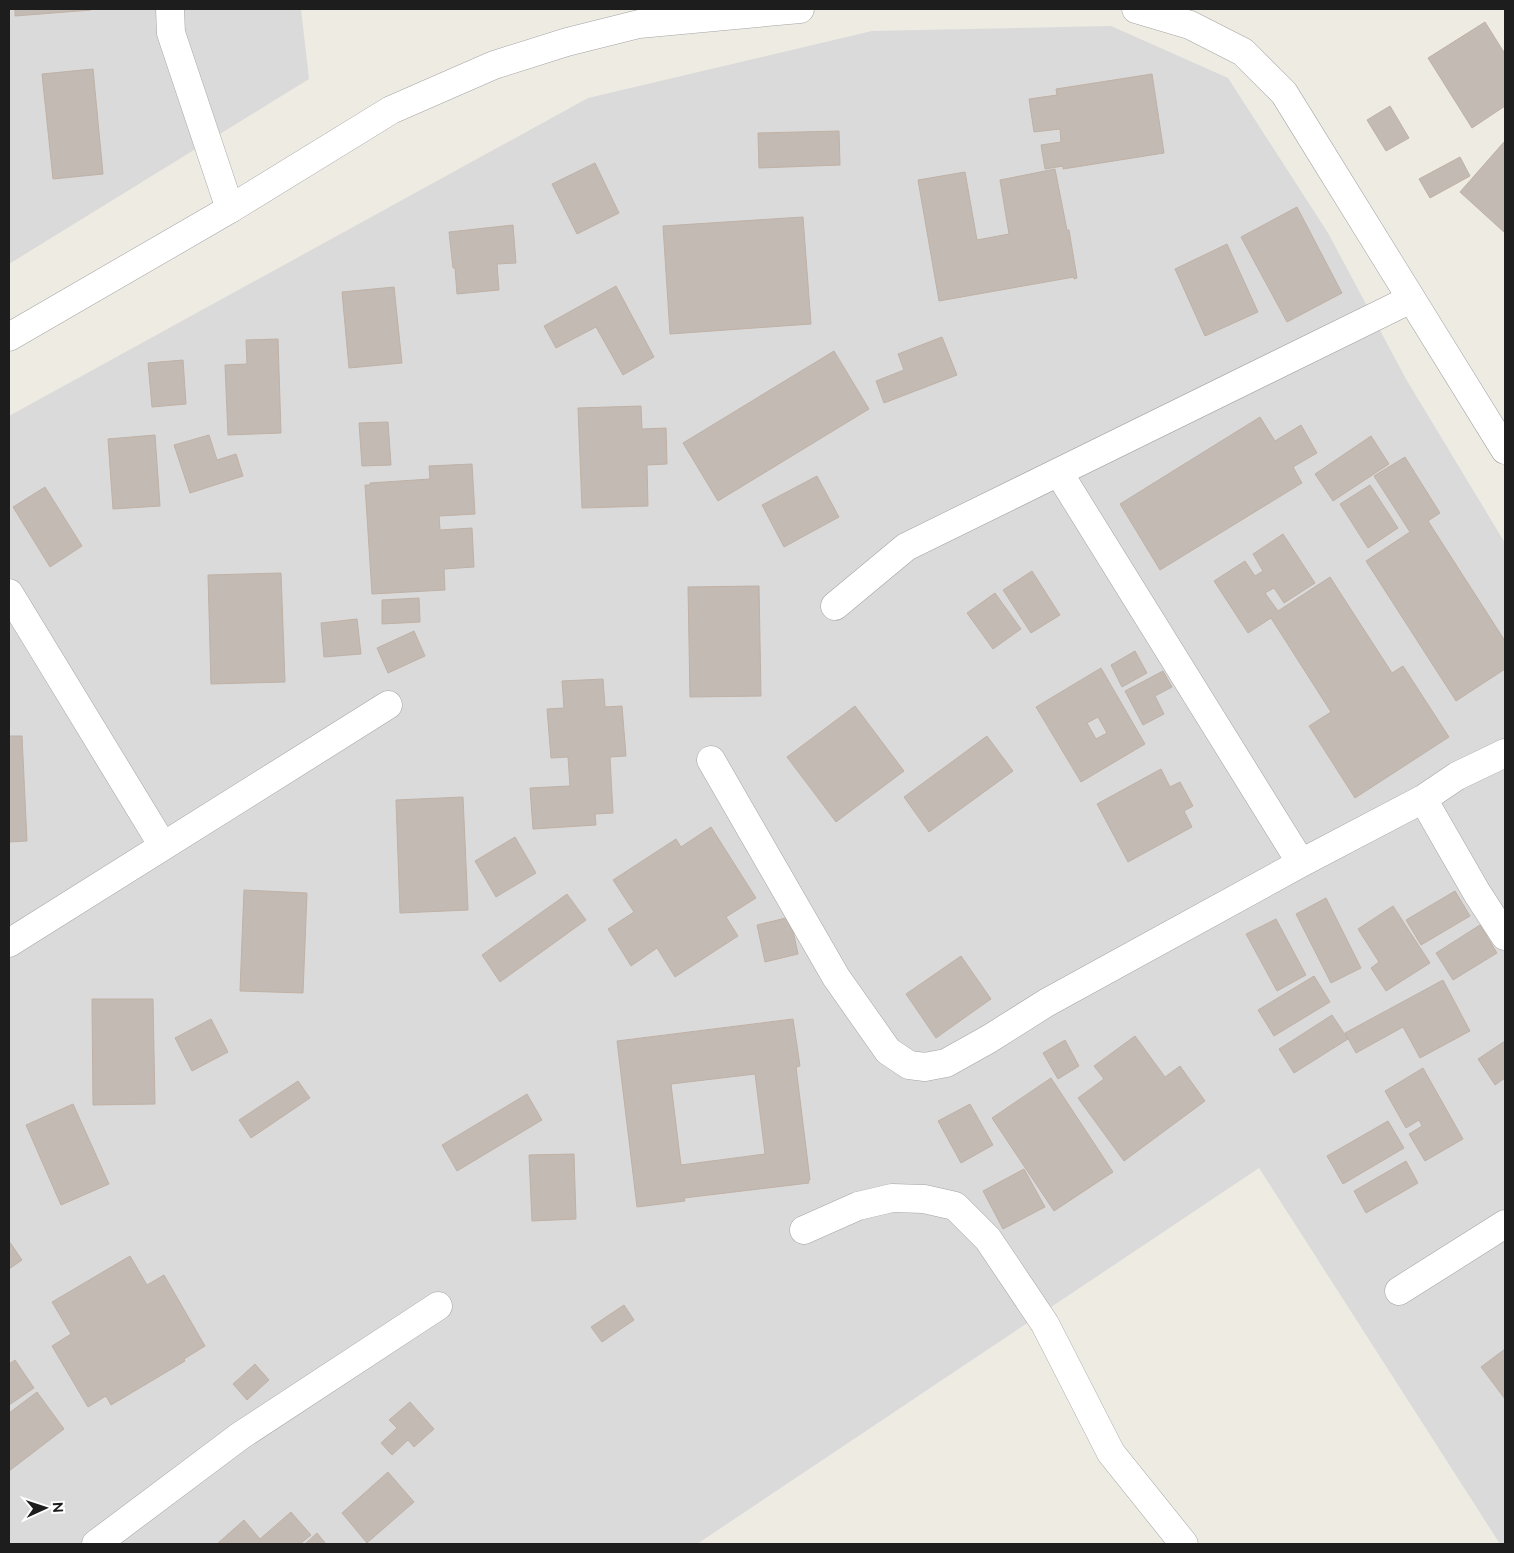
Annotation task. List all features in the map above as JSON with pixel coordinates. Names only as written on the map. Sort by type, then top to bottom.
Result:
[{"type":"street","points":[[170,9],[171,33],[230,209]]},
{"type":"street","points":[[9,337],[230,209],[391,110],[494,65],[566,42],[639,24],[800,9]]},
{"type":"street","points":[[1136,9],[1190,25],[1243,52],[1284,93],[1505,450]]},
{"type":"street","points":[[835,606],[906,547],[1411,299]]},
{"type":"street","points":[[1059,473],[1301,863]]},
{"type":"street","points":[[9,593],[164,846]]},
{"type":"street","points":[[9,944],[388,704]]},
{"type":"street","points":[[711,760],[836,977],[888,1052],[909,1064],[925,1067],[946,1063],[989,1039],[1046,1003],[1301,863],[1423,799],[1457,776],[1505,753]]},
{"type":"street","points":[[1423,799],[1477,893],[1505,936]]},
{"type":"street","points":[[804,1230],[858,1206],[892,1198],[924,1199],[955,1206],[988,1239],[1045,1324],[1111,1453],[1184,1544]]},
{"type":"street","points":[[1400,1291],[1505,1224]]},
{"type":"street","points":[[96,1544],[240,1436],[438,1306]]},
{"type":"shaded area","points":[[9,9],[301,9],[309,79],[9,264]]},
{"type":"shaded area","points":[[1111,26],[1228,78],[1328,233],[1406,379],[1505,543],[1505,1544],[1500,1544],[1259,1168],[697,1544],[9,1544],[9,416],[588,98],[872,31]]},
{"type":"building","points":[[15,9],[91,9],[91,10],[15,16]]},
{"type":"building","points":[[1485,22],[1505,54],[1505,106],[1472,128],[1428,58]]},
{"type":"building","points":[[93,69],[103,174],[53,179],[42,74]]},
{"type":"building","points":[[1152,74],[1164,153],[1063,169],[1063,166],[1045,169],[1041,145],[1061,142],[1060,129],[1034,132],[1029,99],[1057,95],[1056,89]]},
{"type":"building","points":[[1390,106],[1409,138],[1386,151],[1367,120]]},
{"type":"building","points":[[839,131],[840,165],[759,168],[758,133]]},
{"type":"building","points":[[1505,143],[1505,233],[1460,192]]},
{"type":"building","points":[[1460,157],[1470,176],[1430,198],[1419,179]]},
{"type":"building","points":[[595,163],[619,213],[577,234],[552,184]]},
{"type":"building","points":[[1055,169],[1067,230],[1069,230],[1077,278],[939,301],[918,180],[965,172],[977,240],[1009,234],[1000,180]]},
{"type":"building","points":[[1297,207],[1342,293],[1287,322],[1241,237]]},
{"type":"building","points":[[803,217],[811,324],[670,334],[663,226]]},
{"type":"building","points":[[513,225],[516,263],[497,264],[499,290],[457,294],[449,232]]},
{"type":"building","points":[[1227,244],[1258,312],[1205,336],[1175,269]]},
{"type":"building","points":[[616,286],[654,357],[623,375],[596,327],[556,348],[544,326]]},
{"type":"building","points":[[394,287],[402,363],[349,368],[342,292]]},
{"type":"building","points":[[942,337],[957,375],[884,403],[876,381],[904,370],[898,354]]},
{"type":"building","points":[[278,339],[281,433],[228,435],[225,365],[247,364],[246,340]]},
{"type":"building","points":[[834,351],[869,409],[718,501],[683,443]]},
{"type":"building","points":[[183,360],[186,404],[152,407],[148,363]]},
{"type":"building","points":[[641,406],[642,429],[666,428],[667,464],[647,465],[648,506],[582,508],[578,408]]},
{"type":"building","points":[[1260,417],[1275,441],[1301,425],[1317,453],[1293,467],[1302,483],[1160,570],[1120,504]]},
{"type":"building","points":[[388,422],[391,465],[362,466],[359,423]]},
{"type":"building","points":[[155,435],[160,506],[113,509],[108,439]]},
{"type":"building","points":[[209,435],[217,460],[236,454],[243,476],[190,493],[174,445]]},
{"type":"building","points":[[1371,436],[1389,464],[1333,501],[1315,474]]},
{"type":"building","points":[[1405,457],[1440,513],[1428,521],[1505,641],[1505,669],[1456,701],[1366,561],[1410,532],[1374,476]]},
{"type":"building","points":[[472,464],[475,514],[439,516],[440,530],[472,528],[474,567],[444,569],[445,590],[372,594],[365,485],[370,485],[370,483],[430,479],[429,466]]},
{"type":"building","points":[[817,476],[839,517],[784,547],[762,505]]},
{"type":"building","points":[[1370,485],[1398,528],[1368,548],[1340,504]]},
{"type":"building","points":[[45,487],[82,546],[50,567],[13,507]]},
{"type":"building","points":[[1283,534],[1315,583],[1284,603],[1274,588],[1265,593],[1278,611],[1330,577],[1392,673],[1403,666],[1449,737],[1355,798],[1309,726],[1331,712],[1271,618],[1248,633],[1214,581],[1245,561],[1255,576],[1263,571],[1253,554]]},
{"type":"building","points":[[1032,571],[1060,615],[1031,633],[1003,590]]},
{"type":"building","points":[[281,573],[285,682],[211,684],[208,575]]},
{"type":"building","points":[[759,586],[761,696],[690,697],[688,587]]},
{"type":"building","points":[[995,593],[1021,629],[993,649],[967,613]]},
{"type":"building","points":[[419,598],[420,622],[382,624],[382,600]]},
{"type":"building","points":[[357,619],[361,654],[324,657],[321,623]]},
{"type":"building","points":[[414,631],[425,656],[388,673],[377,648]]},
{"type":"building","points":[[1135,651],[1147,673],[1122,687],[1111,665]]},
{"type":"building","points":[[1101,668],[1145,744],[1081,782],[1036,707]],"holes":[[[1098,717],[1107,733],[1096,739],[1087,723]]]},
{"type":"building","points":[[1163,671],[1172,687],[1155,696],[1164,714],[1143,725],[1125,691]]},
{"type":"building","points":[[603,679],[605,707],[622,706],[626,756],[610,757],[613,813],[595,814],[596,825],[533,829],[530,788],[570,786],[568,757],[551,758],[547,709],[564,708],[562,681]]},
{"type":"building","points":[[855,706],[904,771],[836,822],[787,757]]},
{"type":"building","points":[[9,736],[22,736],[27,841],[9,842]]},
{"type":"building","points":[[987,736],[1013,771],[929,832],[904,797]]},
{"type":"building","points":[[1161,769],[1170,787],[1180,782],[1193,806],[1184,811],[1192,827],[1128,862],[1097,804]]},
{"type":"building","points":[[463,797],[468,910],[400,913],[396,800]]},
{"type":"building","points":[[711,827],[756,898],[726,917],[738,936],[675,977],[657,948],[631,966],[608,929],[634,912],[613,880],[676,839],[681,847]]},
{"type":"building","points":[[515,837],[536,873],[496,897],[475,861]]},
{"type":"building","points":[[244,890],[307,893],[303,993],[240,991]]},
{"type":"building","points":[[1455,891],[1470,916],[1421,945],[1406,920]]},
{"type":"building","points":[[567,894],[586,920],[500,982],[482,955]]},
{"type":"building","points":[[1326,898],[1361,968],[1331,983],[1296,914]]},
{"type":"building","points":[[1393,906],[1430,963],[1386,991],[1371,968],[1379,962],[1358,929]]},
{"type":"building","points":[[790,917],[798,954],[765,962],[757,925]]},
{"type":"building","points":[[1276,919],[1306,975],[1277,991],[1246,934]]},
{"type":"building","points":[[1480,925],[1497,953],[1453,980],[1436,953]]},
{"type":"building","points":[[961,956],[991,999],[936,1038],[906,994]]},
{"type":"building","points":[[1314,976],[1330,1002],[1274,1036],[1258,1010]]},
{"type":"building","points":[[1443,980],[1470,1031],[1420,1058],[1403,1027],[1356,1053],[1345,1033]]},
{"type":"building","points":[[92,999],[153,999],[155,1104],[93,1105]]},
{"type":"building","points":[[1332,1015],[1348,1039],[1294,1073],[1279,1049]]},
{"type":"building","points":[[211,1019],[228,1052],[192,1071],[175,1038]]},
{"type":"building","points":[[793,1019],[800,1066],[796,1067],[809,1183],[684,1198],[685,1201],[637,1207],[617,1041]],"holes":[[[755,1074],[765,1154],[681,1165],[671,1084]]]},
{"type":"building","points":[[1135,1036],[1165,1077],[1180,1066],[1205,1101],[1124,1161],[1078,1098],[1104,1079],[1094,1066]]},
{"type":"building","points":[[1065,1040],[1079,1066],[1058,1079],[1043,1053]]},
{"type":"building","points":[[1505,1041],[1505,1078],[1495,1085],[1478,1059]]},
{"type":"building","points":[[1423,1068],[1463,1139],[1425,1161],[1409,1134],[1422,1126],[1419,1120],[1406,1128],[1385,1091]]},
{"type":"building","points":[[1051,1078],[1113,1172],[1054,1211],[992,1118]]},
{"type":"building","points":[[298,1081],[310,1098],[251,1138],[239,1120]]},
{"type":"building","points":[[527,1094],[542,1120],[457,1171],[442,1145]]},
{"type":"building","points":[[73,1104],[109,1184],[61,1205],[26,1125]]},
{"type":"building","points":[[970,1104],[993,1145],[961,1163],[938,1121]]},
{"type":"building","points":[[1388,1121],[1404,1148],[1343,1184],[1327,1156]]},
{"type":"building","points":[[574,1154],[576,1219],[532,1221],[529,1155]]},
{"type":"building","points":[[1406,1161],[1418,1183],[1366,1213],[1354,1191]]},
{"type":"building","points":[[1024,1169],[1045,1207],[1003,1229],[983,1191]]},
{"type":"building","points":[[9,1241],[22,1260],[9,1269]]},
{"type":"building","points":[[130,1256],[147,1285],[164,1275],[205,1346],[184,1359],[185,1361],[111,1405],[106,1396],[88,1407],[52,1346],[71,1334],[52,1302]]},
{"type":"building","points":[[624,1305],[634,1320],[602,1342],[591,1327]]},
{"type":"building","points":[[1505,1349],[1505,1399],[1481,1367]]},
{"type":"building","points":[[15,1360],[34,1388],[9,1405],[9,1364]]},
{"type":"building","points":[[255,1364],[269,1380],[247,1400],[233,1384]]},
{"type":"building","points":[[37,1392],[64,1429],[9,1471],[9,1413]]},
{"type":"building","points":[[410,1402],[434,1429],[414,1447],[408,1440],[392,1455],[381,1443],[397,1428],[389,1420]]},
{"type":"building","points":[[388,1472],[414,1502],[367,1543],[342,1513]]},
{"type":"building","points":[[291,1512],[311,1535],[300,1544],[217,1544],[244,1520],[260,1539]]},
{"type":"building","points":[[317,1533],[326,1544],[305,1544]]}]
